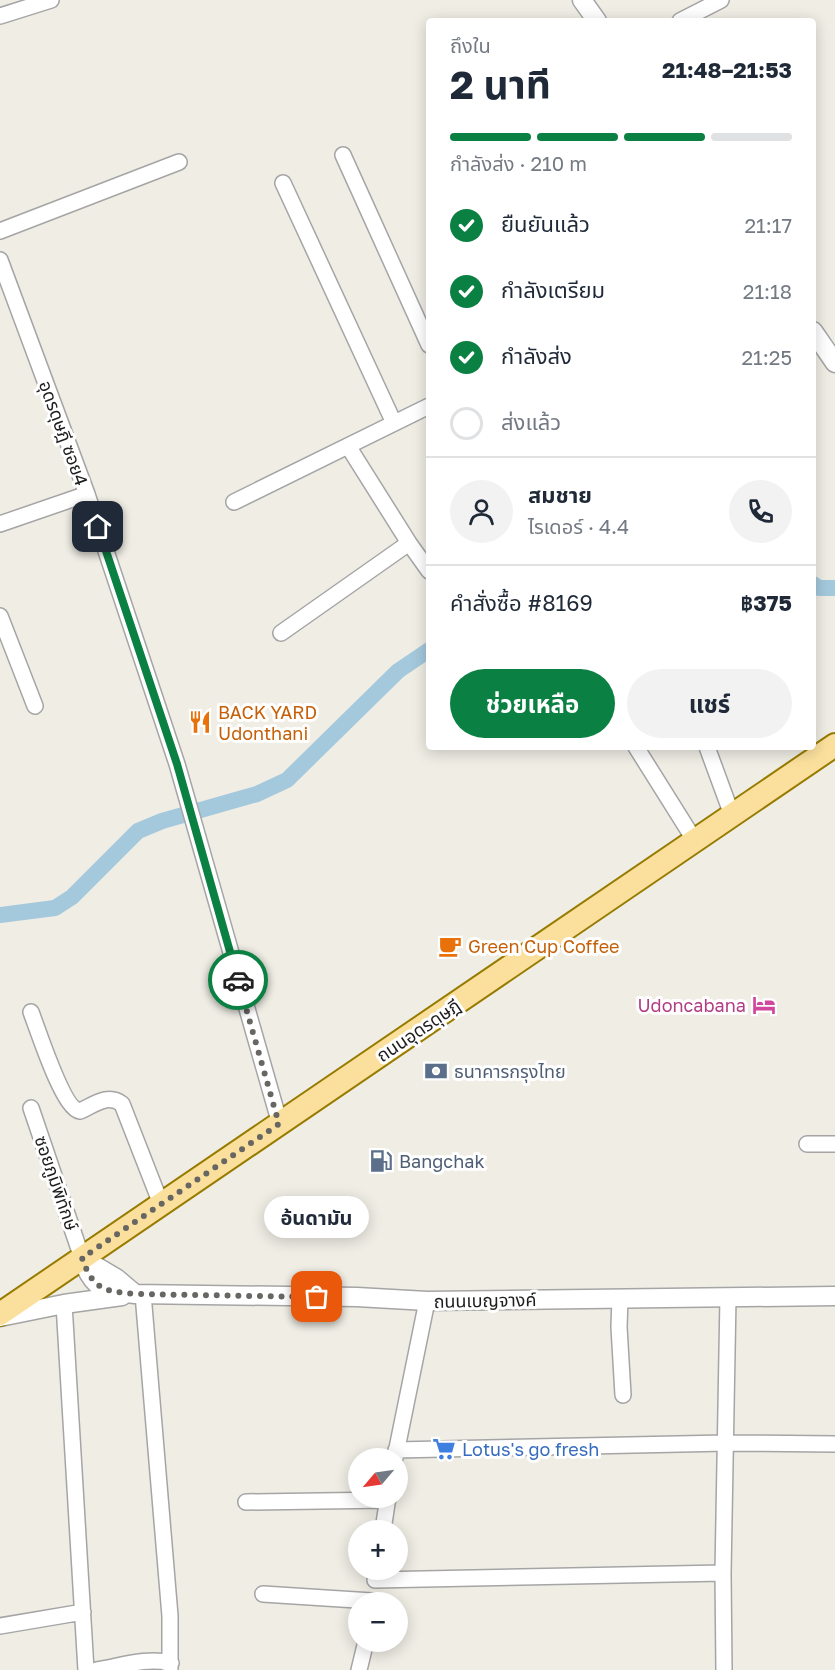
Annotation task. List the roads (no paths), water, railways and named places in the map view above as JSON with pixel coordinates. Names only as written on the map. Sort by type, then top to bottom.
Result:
[{"type":"main road","name":"ถนนอุดรดุษฎี","points":[[0,1316],[835,745]]},
{"type":"street","points":[[0,16],[19,5],[51,0]]},
{"type":"street","points":[[582,0],[595,18]]},
{"type":"street","points":[[686,18],[721,0]]},
{"type":"street","points":[[343,155],[426,338]]},
{"type":"street","points":[[0,231],[179,162]]},
{"type":"street","points":[[283,183],[394,423]]},
{"type":"street","name":"อุดรดุษฎี ซอย4","points":[[0,260],[87,494],[187,799],[279,1124]]},
{"type":"street","points":[[816,335],[835,363]]},
{"type":"street","points":[[234,502],[426,407]]},
{"type":"street","points":[[348,446],[426,567]]},
{"type":"street","points":[[0,524],[87,494]]},
{"type":"street","points":[[281,633],[409,543]]},
{"type":"street","points":[[0,616],[35,706]]},
{"type":"street","points":[[638,750],[695,841]]},
{"type":"street","points":[[708,750],[732,815]]},
{"type":"street","points":[[31,1012],[57,1079],[72,1107],[80,1112],[108,1098],[116,1099],[122,1104],[161,1204]]},
{"type":"street","name":"ซอยภูมิพิทักษ์","points":[[32,1108],[82,1258]]},
{"type":"street","points":[[807,1144],[835,1144]]},
{"type":"street","name":"ถนนเบญจางค์","points":[[82,1258],[88,1275],[95,1283],[113,1292],[139,1294],[357,1297],[427,1301],[835,1296]]},
{"type":"street","points":[[97,1670],[160,1660],[171,1666],[171,1616],[139,1294]]},
{"type":"street","name":"ถนนเบญจางค์","points":[[0,1316],[64,1304],[139,1294]]},
{"type":"street","points":[[724,1670],[723,1573],[728,1297]]},
{"type":"street","points":[[620,1298],[619,1327],[623,1395]]},
{"type":"street","points":[[396,1448],[427,1301]]},
{"type":"street","points":[[64,1304],[86,1670]]},
{"type":"street","points":[[408,1454],[726,1443],[835,1444]]},
{"type":"street","points":[[246,1502],[348,1500]]},
{"type":"street","points":[[408,1574],[723,1573]]},
{"type":"street","points":[[262,1594],[348,1600]]},
{"type":"street","points":[[0,1626],[83,1612]]},
{"type":"street","points":[[359,1670],[363,1652]]},
{"type":"waterway","points":[[816,586],[835,588]]},
{"type":"waterway","points":[[0,915],[55,908],[72,897],[138,831],[162,821],[257,794],[287,780],[398,671],[426,652]]},
{"type":"place","name":"BACK YARD Udonthani","points":[[200,722]]},
{"type":"place","name":"Green Cup Coffee","points":[[450,946]]},
{"type":"place","name":"Udoncabana","points":[[764,1005]]},
{"type":"place","name":"ธนาคารกรุงไทย","points":[[436,1071]]},
{"type":"place","name":"Bangchak","points":[[381,1161]]},
{"type":"place","name":"อ้นดามัน","points":[[317,1297]]},
{"type":"place","name":"Lotus's go fresh","points":[[444,1449]]}]
